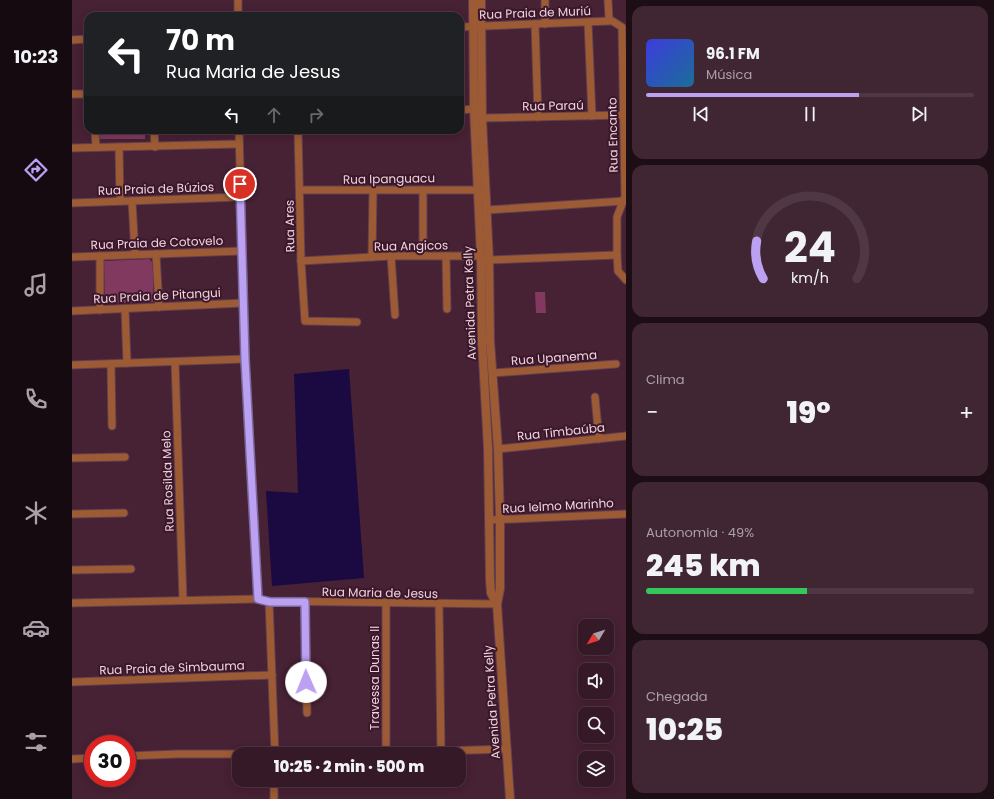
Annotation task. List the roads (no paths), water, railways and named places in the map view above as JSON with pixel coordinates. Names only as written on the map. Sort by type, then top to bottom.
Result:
[{"type":"street","points":[[238,0],[238,12]]},
{"type":"street","name":"Avenida Petra Kelly","points":[[473,0],[477,26],[487,210],[500,519],[500,590],[497,604],[510,799]]},
{"type":"street","name":"Avenida Petra Kelly","points":[[481,0],[477,26],[474,109],[481,256],[482,341],[490,520],[490,580],[491,593],[497,604]]},
{"type":"street","points":[[545,0],[545,24]]},
{"type":"street","points":[[608,0],[608,18],[610,21]]},
{"type":"street","name":"Rua Praia de Muriú","points":[[464,27],[610,21]]},
{"type":"street","name":"Rua Encanto","points":[[610,21],[615,22],[622,27],[625,152],[624,201],[617,254],[618,271],[624,278]]},
{"type":"street","points":[[588,22],[592,116]]},
{"type":"street","points":[[535,24],[538,117]]},
{"type":"street","points":[[72,40],[84,39]]},
{"type":"street","points":[[72,94],[84,94]]},
{"type":"street","points":[[464,110],[474,109]]},
{"type":"street","name":"Rua Paraú","points":[[482,118],[624,115]]},
{"type":"street","points":[[95,134],[96,147]]},
{"type":"street","points":[[154,134],[154,147]]},
{"type":"street","points":[[239,134],[245,359],[258,599]]},
{"type":"street","name":"Rua Ares","points":[[298,134],[301,262],[306,321],[357,322]]},
{"type":"street","points":[[72,148],[239,144]]},
{"type":"street","points":[[119,147],[120,202]]},
{"type":"street","name":"Rua Ipanguacu","points":[[300,190],[478,190]]},
{"type":"street","points":[[423,190],[423,255]]},
{"type":"street","points":[[372,257],[373,191]]},
{"type":"street","name":"Rua Praia de Búzios","points":[[72,203],[240,198]]},
{"type":"street","points":[[132,201],[135,254]]},
{"type":"street","points":[[487,210],[624,201]]},
{"type":"street","name":"Rua Praia de Cotovelo","points":[[72,257],[242,251]]},
{"type":"street","points":[[156,254],[159,308]]},
{"type":"street","name":"Rua Angicos","points":[[301,262],[423,255],[481,256],[489,260],[617,254]]},
{"type":"street","points":[[100,256],[100,310]]},
{"type":"street","points":[[392,256],[395,315]]},
{"type":"street","points":[[446,256],[447,309]]},
{"type":"street","name":"Rua Praia de Pitangui","points":[[72,311],[243,303]]},
{"type":"street","points":[[125,309],[127,363]]},
{"type":"street","points":[[72,365],[245,359]]},
{"type":"street","name":"Rua Rosilda Melo","points":[[175,362],[183,600]]},
{"type":"street","points":[[111,364],[112,426]]},
{"type":"street","name":"Rua Upanema","points":[[493,373],[616,364]]},
{"type":"street","points":[[595,397],[599,439]]},
{"type":"street","name":"Rua Timbaúba","points":[[498,449],[626,436]]},
{"type":"street","points":[[72,458],[125,457]]},
{"type":"street","points":[[72,514],[124,512]]},
{"type":"street","name":"Rua Ielmo Marinho","points":[[490,520],[626,514]]},
{"type":"street","points":[[72,570],[132,569]]},
{"type":"street","name":"Rua Maria de Jesus","points":[[72,603],[258,599],[270,602],[497,604]]},
{"type":"street","points":[[270,602],[275,747]]},
{"type":"street","points":[[305,602],[307,713]]},
{"type":"street","name":"Travessa Dunas II","points":[[386,604],[386,747]]},
{"type":"street","points":[[438,604],[441,747]]},
{"type":"street","name":"Rua Praia de Simbauma","points":[[72,682],[272,676]]},
{"type":"street","points":[[466,750],[507,749]]},
{"type":"street","points":[[136,756],[232,754]]},
{"type":"street","points":[[72,759],[84,758]]},
{"type":"street","points":[[274,787],[274,799]]}]
